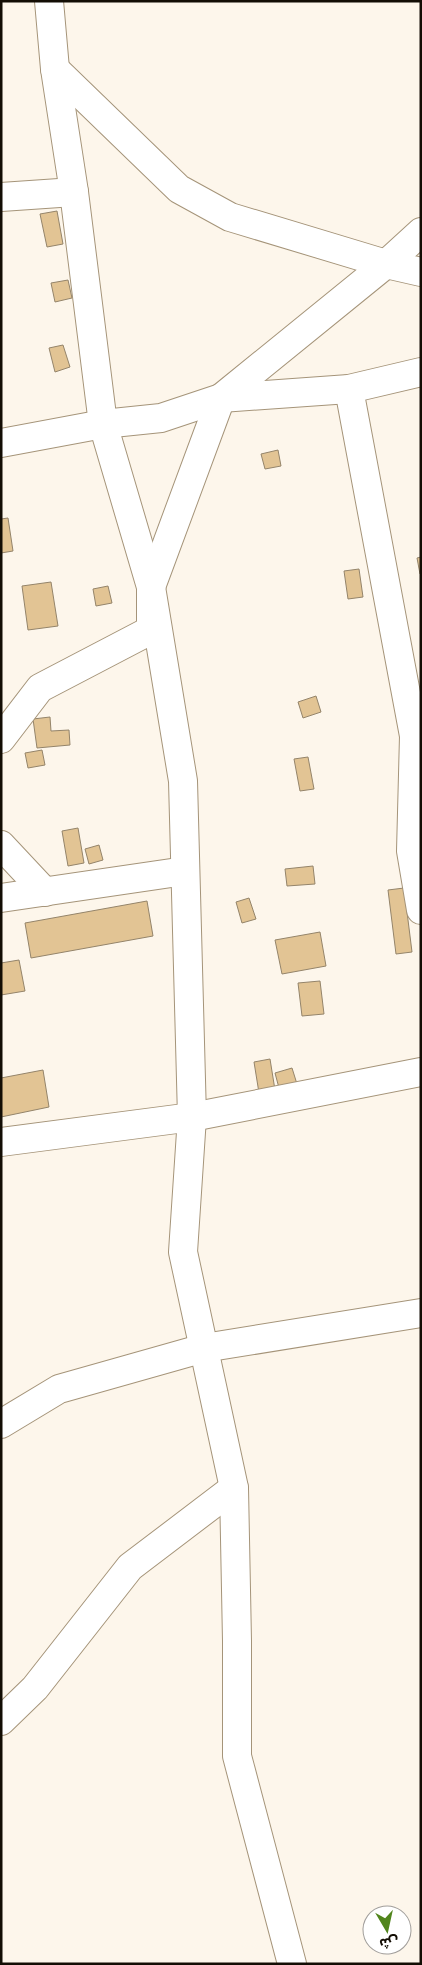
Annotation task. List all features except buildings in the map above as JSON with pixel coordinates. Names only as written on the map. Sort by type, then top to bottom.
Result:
[{"type":"street","points":[[49,1],[55,69],[74,192],[103,424],[151,587],[183,781],[192,1118],[183,1252],[234,1488],[237,1756],[292,1964]]},
{"type":"street","points":[[55,69],[179,188],[230,217],[386,264],[421,272]]},
{"type":"street","points":[[1,197],[74,192]]},
{"type":"street","points":[[1,739],[40,688],[150,630],[151,587],[221,398],[386,264],[421,232]]},
{"type":"street","points":[[1,443],[103,424],[161,418],[221,398],[349,389],[421,372]]},
{"type":"street","points":[[349,389],[414,736],[411,851],[421,910]]},
{"type":"street","points":[[1,845],[45,892]]},
{"type":"street","points":[[1,898],[185,871]]},
{"type":"street","points":[[1,1142],[192,1118],[421,1072]]},
{"type":"street","points":[[1,1424],[60,1389],[204,1348],[421,1313]]},
{"type":"street","points":[[1,1721],[35,1688],[130,1566],[234,1488]]}]
